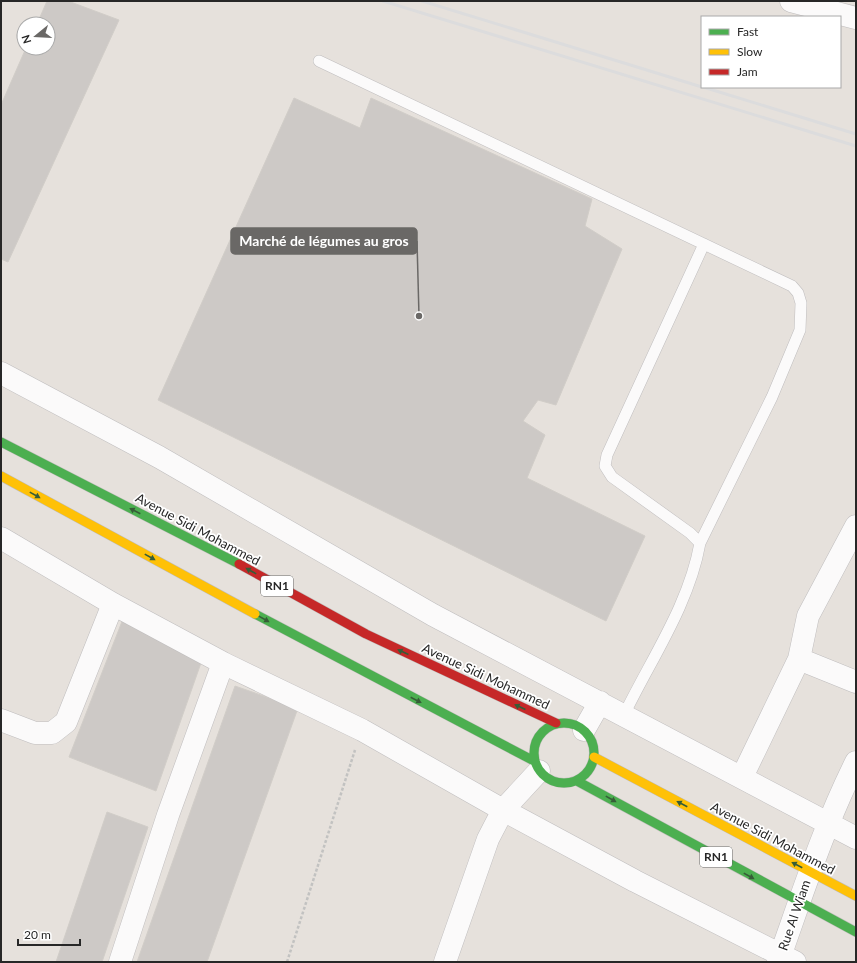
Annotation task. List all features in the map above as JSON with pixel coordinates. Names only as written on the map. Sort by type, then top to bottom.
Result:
[{"type":"main road","name":"Avenue Sidi Mohammed","points":[[1,442],[227,558],[366,634],[556,723]]},
{"type":"main road","name":"RN1","points":[[1,476],[537,766],[548,779],[562,783],[577,781],[799,903],[856,932]]},
{"type":"main road","name":"RN1","points":[[556,723],[570,723],[584,730]]},
{"type":"main road","points":[[537,766],[534,745],[542,731],[556,723]]},
{"type":"main road","points":[[577,781],[588,771],[594,757],[592,742],[584,730]]},
{"type":"main road","name":"Avenue Sidi Mohammed","points":[[594,757],[856,896]]},
{"type":"street","points":[[791,1],[856,18]]},
{"type":"street","points":[[1,373],[159,458],[432,615],[600,702],[856,838]]},
{"type":"street","points":[[742,777],[799,659],[808,616],[856,526]]},
{"type":"street","points":[[1,538],[113,604],[223,663],[362,730],[503,810],[784,959]]},
{"type":"street","points":[[1,720],[35,733],[52,733],[66,722],[113,604]]},
{"type":"street","points":[[799,659],[856,682]]},
{"type":"street","points":[[120,962],[168,816],[223,663]]},
{"type":"street","points":[[584,730],[600,702]]},
{"type":"street","name":"Rue Al Wiam","points":[[784,959],[799,903],[810,872],[856,762]]},
{"type":"street","points":[[445,962],[488,839],[503,810],[537,766]]},
{"type":"lane","points":[[318,61],[792,286],[798,293],[801,303],[800,330],[772,397],[700,543],[697,560],[683,599],[624,715]]},
{"type":"lane","points":[[700,543],[690,533],[612,477],[605,466],[607,455],[704,244]]},
{"type":"path","points":[[287,962],[362,730]]},
{"type":"building","points":[[47,1],[68,1],[119,20],[8,262],[1,259],[1,105],[22,56],[56,56],[56,16],[40,16]]},
{"type":"building","points":[[294,98],[360,128],[371,98],[592,199],[585,226],[622,249],[556,405],[538,400],[523,421],[545,435],[527,478],[645,536],[606,621],[158,400]]},
{"type":"building","points":[[123,619],[202,660],[156,791],[69,757]]},
{"type":"building","points":[[235,686],[298,708],[207,962],[137,962]]},
{"type":"building","points":[[107,812],[148,827],[102,962],[56,962]]},
{"type":"railway","points":[[383,1],[856,146]]},
{"type":"railway","points":[[422,1],[701,87]]},
{"type":"railway","points":[[706,88],[856,134]]},
{"type":"traffic: fast","points":[[1,442],[239,564]]},
{"type":"traffic: fast","points":[[255,614],[534,761]]},
{"type":"traffic: fast","points":[[564,723],[581,728],[589,736],[594,753],[589,770],[581,778],[564,783],[547,778],[539,770],[534,753],[539,736],[547,728],[564,723]]},
{"type":"traffic: fast","points":[[577,781],[856,932]]},
{"type":"traffic: slow","points":[[1,476],[255,614]]},
{"type":"traffic: slow","points":[[594,757],[856,896]]},
{"type":"traffic: jam","points":[[239,564],[366,634],[556,723]]},
{"type":"place","name":"Marché de légumes au gros","points":[[419,316]]}]
